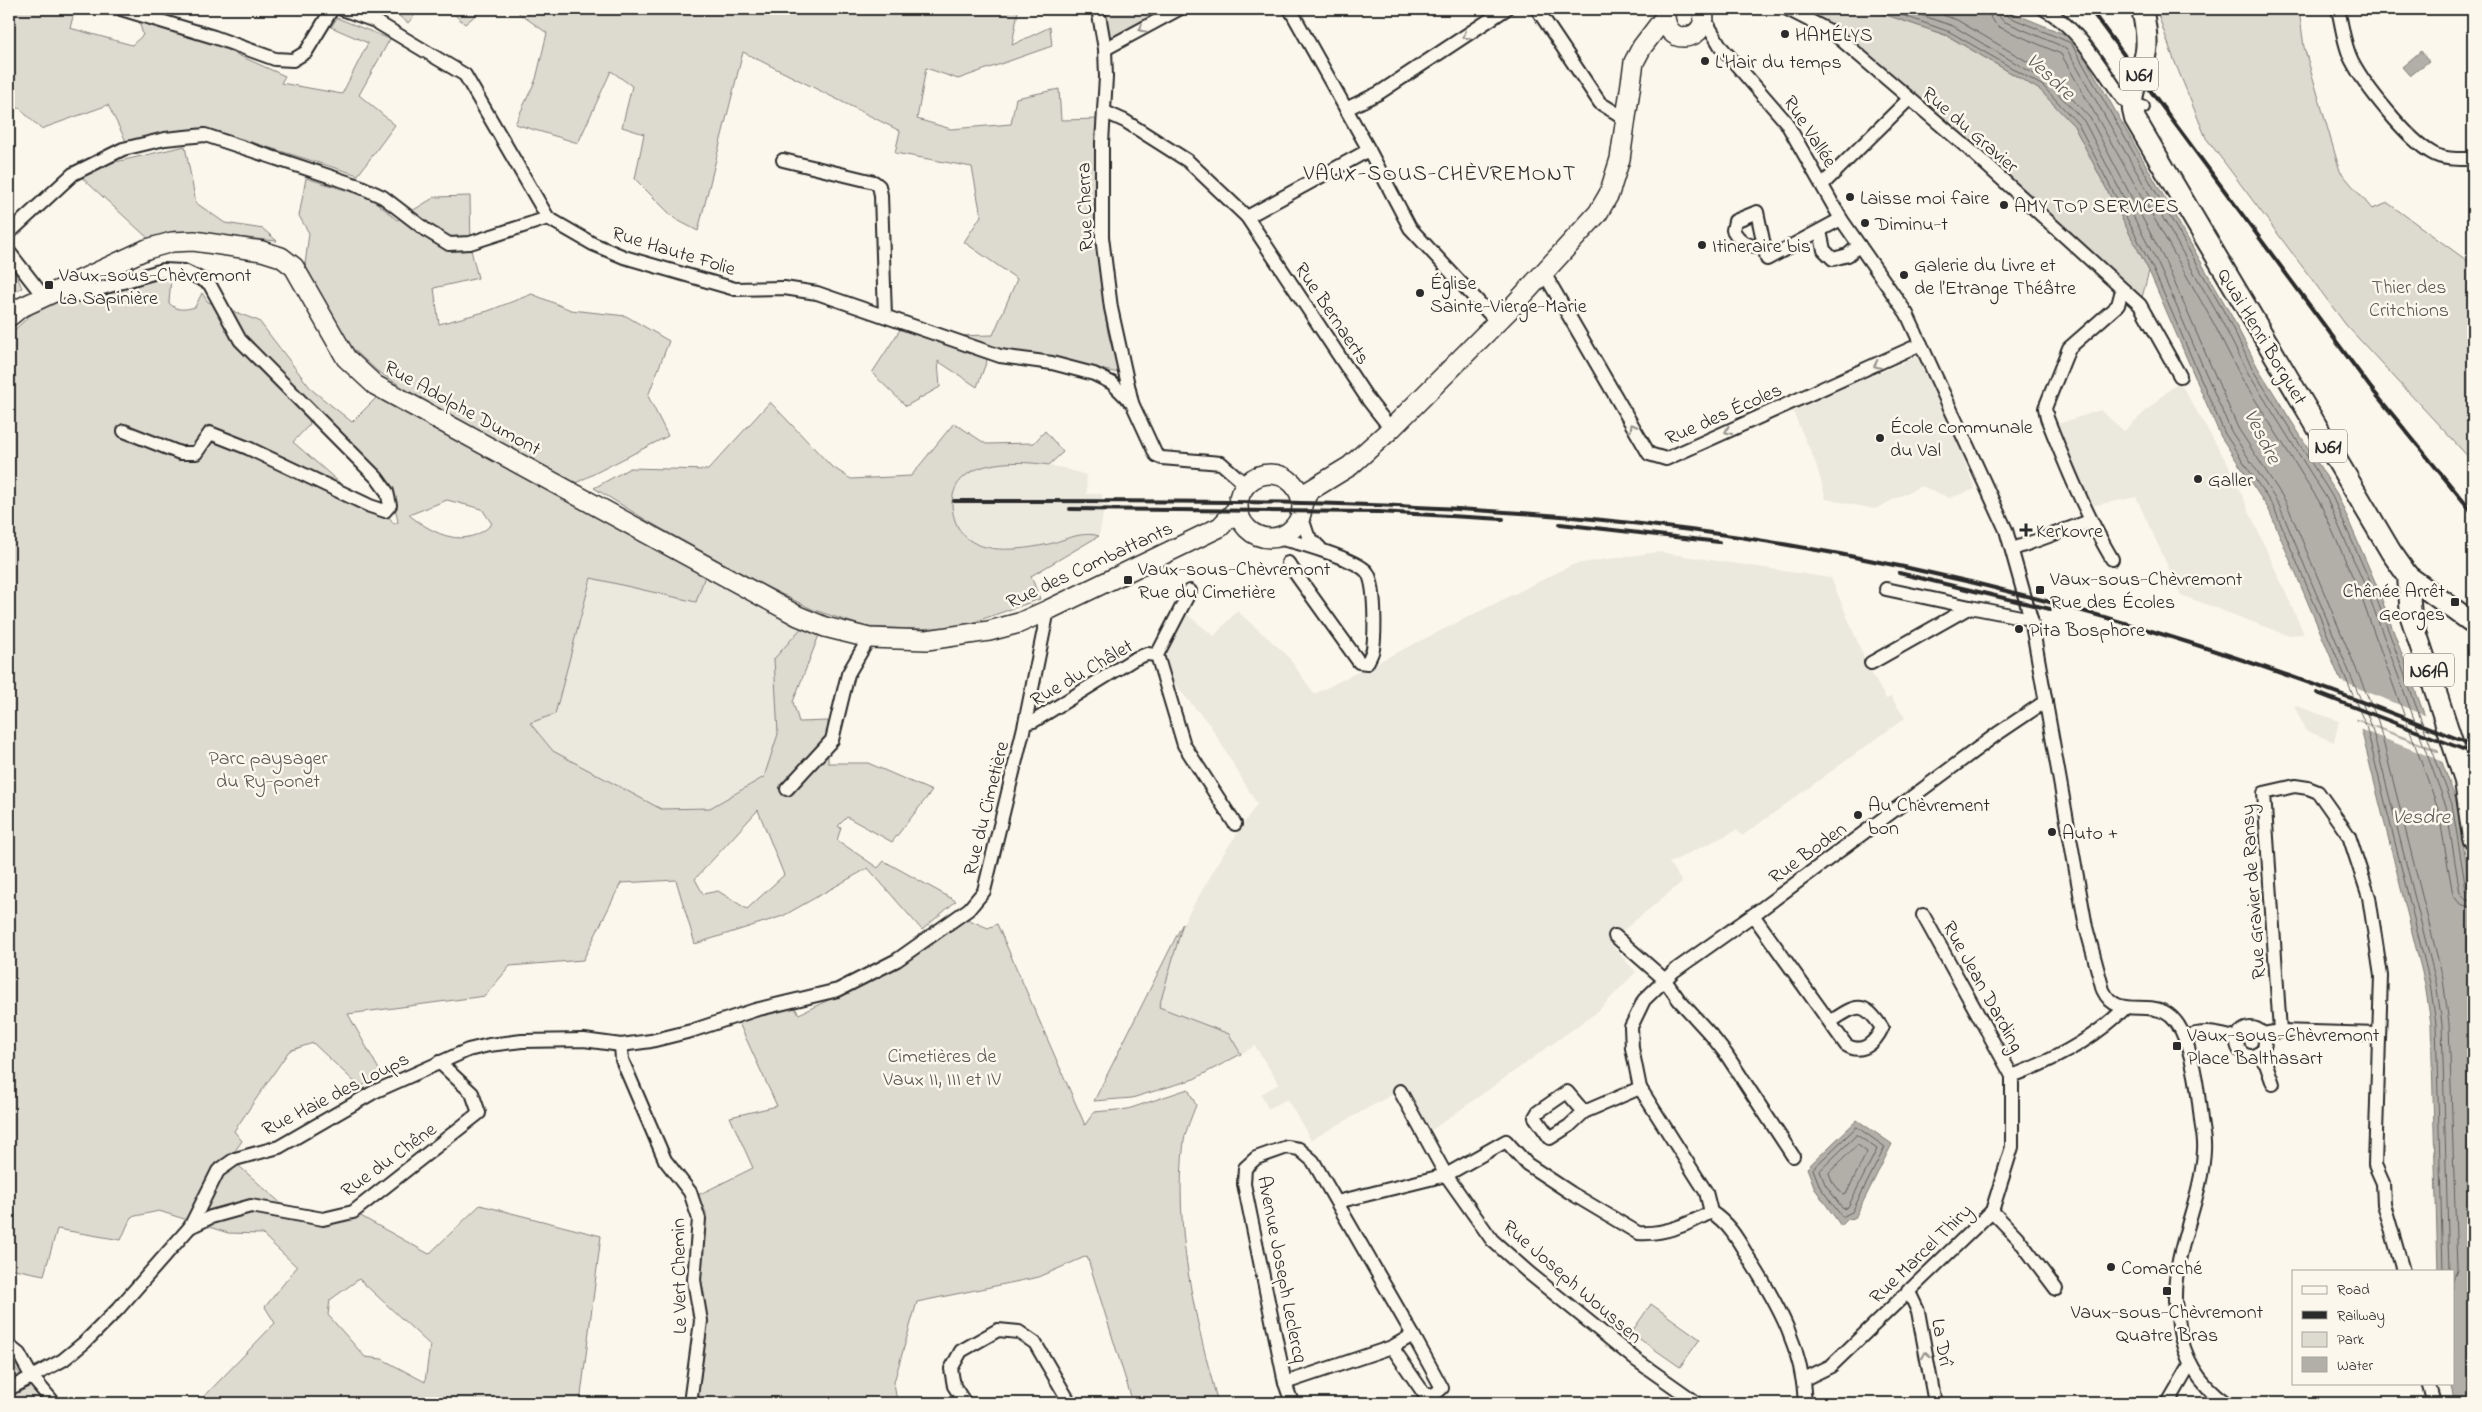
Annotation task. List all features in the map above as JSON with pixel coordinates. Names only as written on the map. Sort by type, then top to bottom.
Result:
[{"type":"main road","name":"N61","points":[[2137,107],[2154,52],[2152,22],[2144,9]]},
{"type":"main road","points":[[1665,12],[1668,30],[1684,37]]},
{"type":"main road","points":[[1330,476],[1299,481],[1266,474],[1254,478],[1246,485],[1238,501],[1237,509],[1240,519],[1247,529],[1264,537],[1274,538],[1292,529],[1309,491],[1365,454],[1391,429],[1544,273],[1598,213],[1610,194],[1620,159],[1634,62],[1665,12]]},
{"type":"main road","points":[[1633,77],[1654,48],[1700,29],[1703,13]]},
{"type":"main road","name":"Quai Henri Borguet","points":[[2137,107],[2145,135],[2391,552],[2408,576]]},
{"type":"main road","name":"Rue Adolphe Dumont","points":[[9,317],[20,308],[147,249],[172,242],[194,240],[262,251],[281,258],[301,278],[346,358],[374,385],[798,616]]},
{"type":"main road","points":[[1286,478],[1299,491],[1302,509]]},
{"type":"main road","name":"Rue des Combattants","points":[[798,616],[825,627],[869,638],[927,640],[968,636],[1019,623],[1048,610],[1220,527],[1237,509]]},
{"type":"main road","name":"Rue des Combattants","points":[[1220,527],[1247,529]]},
{"type":"main road","name":"N61","points":[[2408,576],[2435,597],[2473,622]]},
{"type":"main road","points":[[2408,576],[2411,617]]},
{"type":"main road","points":[[2411,617],[2420,604],[2435,597]]},
{"type":"main road","name":"N61A","points":[[2411,617],[2465,781],[2473,838]]},
{"type":"street","points":[[121,9],[214,37],[275,59],[293,60],[306,52],[332,9]]},
{"type":"street","points":[[9,233],[72,174],[96,161],[124,149],[165,139],[205,135],[360,186],[383,197],[426,230],[449,244],[470,243],[548,218],[465,74],[375,21],[342,9]]},
{"type":"street","name":"Rue Cherra","points":[[1098,9],[1105,49],[1102,237],[1111,308],[1132,403]]},
{"type":"street","points":[[1105,49],[1179,9]]},
{"type":"street","points":[[1290,9],[1369,150],[1410,228],[1497,322]]},
{"type":"street","points":[[1346,109],[1379,93],[1506,9]]},
{"type":"street","points":[[1537,9],[1600,103],[1626,119]]},
{"type":"street","name":"Rue du Gravier","points":[[1786,9],[1832,32],[1908,99],[1970,150],[2140,305],[2180,376]]},
{"type":"street","points":[[2044,9],[2055,14],[2076,35],[2123,99],[2137,107]]},
{"type":"street","points":[[2338,9],[2351,60],[2363,78],[2412,139],[2433,154],[2455,159],[2473,159]]},
{"type":"street","name":"Rue Vallée","points":[[1703,13],[1721,47],[1786,122],[1823,184],[1841,219],[1907,314],[2013,549],[2031,619],[2087,935],[2107,999],[2115,1006],[2125,1008]]},
{"type":"street","name":"Rue Vallée","points":[[1684,37],[1706,40],[1721,47]]},
{"type":"street","points":[[1823,184],[1908,99]]},
{"type":"street","name":"Rue Bernaerts","points":[[1104,112],[1125,121],[1188,162],[1247,217],[1369,401],[1391,429]]},
{"type":"street","points":[[1247,217],[1369,150]]},
{"type":"street","points":[[783,160],[874,182],[878,186],[881,195],[885,316]]},
{"type":"street","name":"Rue Haute Folie","points":[[548,218],[593,244],[624,258],[700,280],[735,289],[784,288],[817,293],[1000,356],[1052,364],[1094,374],[1112,383],[1132,403],[1156,454],[1162,458],[1221,463],[1246,485]]},
{"type":"street","points":[[1762,246],[1767,259],[1841,219]]},
{"type":"street","points":[[1820,230],[1824,250],[1833,259],[1848,255],[1859,245]]},
{"type":"street","points":[[9,252],[50,294],[79,295],[163,270],[184,271],[209,283],[240,340],[378,478],[387,492],[390,505],[385,510],[370,506],[210,432],[196,453],[180,452],[124,431]]},
{"type":"street","name":"Rue des Écoles","points":[[1544,273],[1649,454],[1666,459],[1921,344]]},
{"type":"street","points":[[2112,559],[2090,521],[2050,426],[2045,408],[2069,348],[2118,305],[2122,290]]},
{"type":"street","points":[[1302,509],[1308,536],[1321,550]]},
{"type":"street","points":[[2013,549],[2090,521]]},
{"type":"street","points":[[1274,538],[1290,539],[1361,566],[1370,579],[1373,602],[1373,650],[1367,663],[1359,662],[1288,563]]},
{"type":"street","points":[[1886,589],[2031,619]]},
{"type":"street","name":"Rue du Châlet","points":[[1190,591],[1157,655],[1184,745],[1235,824]]},
{"type":"street","points":[[1871,663],[1970,607]]},
{"type":"street","name":"Rue du Cimetière","points":[[715,1023],[755,1010],[838,990],[897,960],[969,909],[984,891],[1025,723],[1048,610]]},
{"type":"street","points":[[787,789],[832,740],[848,674],[869,638]]},
{"type":"street","name":"Rue du Châlet","points":[[1025,723],[1034,722],[1134,659],[1147,654],[1157,655]]},
{"type":"street","name":"Rue Boden","points":[[1640,1088],[1632,1048],[1631,1027],[1644,1000],[1664,979],[1997,734],[2046,701]]},
{"type":"street","name":"Rue Gravier de Ransy","points":[[2280,1031],[2264,793],[2295,786],[2318,792],[2349,836],[2369,897],[2381,976],[2375,1165],[2383,1182],[2384,1204],[2403,1270]]},
{"type":"street","points":[[1753,915],[1830,1022]]},
{"type":"street","name":"Rue Jean Darding","points":[[1922,915],[2012,1076]]},
{"type":"street","points":[[1615,936],[1664,979],[1679,1000],[1726,1054],[1793,1156]]},
{"type":"street","points":[[2012,1076],[2039,1066],[2112,1022],[2125,1008],[2144,1006],[2158,1008],[2170,1014],[2185,1037],[2196,1081],[2205,1149],[2202,1172],[2177,1279],[2175,1299],[2180,1337],[2190,1365],[2200,1380],[2226,1403]]},
{"type":"street","name":"Rue Haie des Loups","points":[[9,1389],[63,1360],[85,1342],[118,1309],[190,1227],[218,1171],[225,1164],[235,1159],[279,1147],[374,1092],[439,1062],[489,1045],[522,1041],[584,1040],[622,1045],[651,1041],[715,1023]]},
{"type":"street","points":[[2257,1054],[2265,1043],[2263,1034],[2256,1029],[2247,1029],[2238,1039],[2239,1047],[2245,1054],[2257,1054],[2266,1064],[2273,1084]]},
{"type":"street","points":[[2263,1034],[2280,1031],[2378,1034]]},
{"type":"street","points":[[2185,1037],[2199,1032],[2217,1032],[2238,1039]]},
{"type":"street","name":"Le Vert Chemin","points":[[622,1045],[622,1060],[662,1151],[690,1192],[699,1219],[694,1280],[701,1320],[690,1403]]},
{"type":"street","name":"Rue du Chêne","points":[[190,1227],[211,1217],[251,1206],[323,1219],[353,1212],[479,1113],[472,1093],[439,1062]]},
{"type":"street","name":"Rue Marcel Thiry","points":[[1804,1379],[1831,1366],[1992,1211],[2012,1147],[2012,1076]]},
{"type":"street","points":[[1584,1112],[1640,1088],[1706,1192],[1711,1212],[1726,1222],[1773,1297],[1790,1334],[1804,1379],[1805,1403]]},
{"type":"street","name":"Rue Joseph Woussen","points":[[1400,1090],[1446,1175],[1492,1240],[1636,1360],[1697,1403]]},
{"type":"street","points":[[1337,1202],[1446,1175],[1506,1141],[1527,1164],[1638,1233],[1659,1232],[1691,1224],[1711,1212]]},
{"type":"street","name":"Avenue Joseph Leclercq","points":[[1292,1403],[1285,1383],[1244,1184],[1245,1168],[1256,1158],[1287,1147],[1298,1149],[1313,1161],[1414,1335],[1442,1388],[1435,1394],[1425,1395],[1392,1347]]},
{"type":"street","points":[[1992,1211],[2017,1237],[2056,1289]]},
{"type":"street","name":"La Drî","points":[[1908,1290],[1918,1311],[1935,1403]]},
{"type":"street","points":[[965,1403],[954,1386],[952,1369],[961,1351],[998,1330],[1019,1332],[1035,1343],[1070,1403]]},
{"type":"street","name":"Avenue Joseph Leclercq","points":[[1285,1383],[1392,1347],[1414,1335]]},
{"type":"street","points":[[9,1346],[19,1354],[32,1377],[54,1403]]},
{"type":"street","points":[[2168,1403],[2190,1365]]},
{"type":"street","points":[[2428,1384],[2434,1403]]},
{"type":"shaded area","name":"École communale du Val","points":[[1919,356],[1944,407],[1975,489],[1950,498],[1921,486],[1875,509],[1826,499],[1816,464],[1793,412],[1829,394]]},
{"type":"shaded area","points":[[2179,381],[2229,466],[2304,634],[2287,635],[2181,595],[2136,497],[2091,506],[2055,425],[2100,410],[2124,431]]},
{"type":"shaded area","points":[[1003,462],[1036,463],[1086,475],[1087,494],[1102,494],[1103,515],[1099,536],[1085,533],[1044,545],[1013,549],[984,546],[970,541],[961,533],[956,523],[952,509],[953,494],[963,477],[978,468]]},
{"type":"shaded area","points":[[1658,552],[1831,578],[1868,667],[1886,699],[1891,697],[1905,718],[1742,836],[1737,830],[1669,863],[1682,882],[1609,942],[1636,972],[1597,1012],[1432,1130],[1404,1088],[1311,1140],[1287,1099],[1268,1109],[1261,1094],[1279,1084],[1255,1046],[1241,1054],[1228,1034],[1159,1007],[1183,923],[1224,853],[1257,804],[1210,725],[1176,686],[1171,687],[1164,661],[1167,647],[1185,613],[1214,636],[1237,611],[1287,655],[1314,694],[1574,564]]},
{"type":"shaded area","points":[[707,570],[804,625],[774,659],[778,734],[764,777],[710,808],[661,809],[553,751],[530,722],[555,714],[592,577],[696,602]]},
{"type":"shaded area","points":[[2294,705],[2339,721],[2334,742],[2305,730]]},
{"type":"green space","points":[[9,9],[75,9],[70,28],[132,45],[143,35],[139,21],[209,42],[285,76],[281,83],[342,94],[368,43],[331,27],[337,18],[390,39],[359,95],[395,125],[358,175],[209,129],[126,141],[108,105],[41,129],[19,108],[9,108]]},
{"type":"green space","points":[[390,9],[420,9],[408,23]]},
{"type":"green space","points":[[448,9],[483,9],[465,24]]},
{"type":"green space","points":[[513,9],[1024,9],[1018,11],[1012,45],[1050,27],[1052,46],[958,79],[926,68],[917,119],[951,129],[1011,124],[1016,98],[1059,89],[1061,120],[1098,119],[1097,255],[1108,333],[1119,373],[992,347],[977,387],[938,361],[940,387],[906,406],[872,373],[905,322],[953,336],[993,335],[1017,279],[964,242],[981,216],[972,167],[895,153],[900,131],[743,52],[698,231],[675,219],[635,179],[644,134],[622,127],[632,86],[611,71],[578,143],[515,124],[536,79],[547,33]]},
{"type":"green space","points":[[1105,9],[1163,9],[1110,38]]},
{"type":"green space","points":[[1794,9],[1869,9],[1948,36],[2040,90],[2074,126],[2149,271],[2140,305],[1909,99]]},
{"type":"green space","name":"Thier des Critchions","points":[[2156,9],[2299,9],[2304,47],[2340,171],[2372,209],[2388,203],[2473,265],[2473,462],[2346,325],[2206,138],[2174,60]]},
{"type":"green space","points":[[185,146],[196,203],[225,223],[263,229],[277,241],[174,231],[150,240],[78,174],[98,166]]},
{"type":"green space","points":[[306,178],[371,198],[397,220],[435,197],[470,196],[471,250],[478,278],[434,288],[439,324],[488,311],[532,294],[571,310],[626,316],[669,341],[648,396],[668,436],[574,484],[442,412],[377,371],[350,346],[305,265],[309,233],[299,216]]},
{"type":"green space","points":[[9,258],[22,288],[9,293]]},
{"type":"green space","name":"Parc paysager du Ry-ponet","points":[[128,263],[148,282],[171,277],[169,303],[172,306],[181,309],[195,307],[202,293],[208,302],[259,321],[312,390],[352,422],[380,394],[707,570],[696,602],[591,578],[555,714],[530,723],[553,751],[661,809],[710,808],[764,777],[778,734],[774,659],[804,625],[821,630],[793,702],[799,722],[828,721],[828,763],[868,763],[932,791],[892,842],[847,817],[838,826],[841,828],[837,840],[878,868],[884,861],[956,901],[922,930],[868,868],[783,916],[695,944],[676,880],[621,883],[583,960],[510,966],[485,996],[348,1014],[382,1075],[360,1087],[313,1043],[289,1051],[234,1131],[242,1141],[230,1158],[285,1207],[324,1220],[357,1214],[429,1254],[480,1205],[601,1236],[580,1403],[198,1403],[275,1323],[265,1307],[297,1267],[262,1234],[228,1233],[159,1211],[131,1217],[121,1240],[57,1229],[44,1275],[9,1268],[9,335],[38,308]],"holes":[[[303,396],[339,430],[348,445],[384,475],[393,496],[398,522],[394,524],[387,514],[348,490],[293,442],[310,424]],[[447,500],[482,509],[492,524],[482,532],[471,536],[461,538],[450,537],[429,528],[409,515]],[[758,810],[784,875],[747,909],[718,891],[703,894],[695,879]],[[359,1279],[430,1345],[425,1382],[382,1359],[365,1357],[328,1315],[330,1300]]]},
{"type":"green space","points":[[770,402],[831,466],[851,479],[911,476],[954,423],[986,444],[1034,443],[1045,431],[1063,452],[1049,465],[1021,462],[989,465],[975,470],[964,477],[955,488],[952,503],[957,526],[968,539],[988,548],[1000,549],[1051,544],[1085,534],[1099,536],[1031,576],[1040,599],[960,627],[915,629],[866,627],[814,610],[765,586],[651,523],[594,488],[630,468],[708,470]]},
{"type":"green space","name":"Cimetières de Vaux II, III et IV","points":[[967,919],[988,928],[997,924],[1085,1125],[1094,1112],[1128,1109],[1188,1089],[1196,1105],[1184,1141],[1181,1174],[1184,1240],[1194,1306],[1218,1403],[1133,1403],[1087,1256],[1039,1277],[917,1302],[894,1382],[897,1403],[698,1403],[707,1321],[701,1277],[706,1212],[696,1196],[753,1168],[730,1117],[777,1106],[738,1021],[792,1004],[799,1014],[900,966]]},
{"type":"green space","points":[[1183,923],[1159,1007],[1229,1034],[1241,1054],[1194,1079],[1132,1098],[1094,1101]]},
{"type":"green space","points":[[1651,1304],[1700,1339],[1680,1367],[1631,1333]]},
{"type":"green space","points":[[9,1360],[44,1403],[9,1403]]},
{"type":"water","name":"Vesdre","points":[[1869,9],[2003,9],[2074,38],[2231,315],[2258,368],[2337,494],[2376,584],[2457,803],[2473,907],[2473,1403],[2455,1403],[2450,1384],[2454,1384],[2454,1270],[2438,1270],[2431,1024],[2425,984],[2361,729],[2269,510],[2221,437],[2149,271],[2074,126],[2040,90],[1948,36]]},
{"type":"water","points":[[2421,51],[2429,61],[2410,76],[2402,67]]},
{"type":"water","points":[[1857,1120],[1892,1144],[1855,1218],[1848,1219],[1841,1226],[1815,1189],[1807,1168]]},
{"type":"pier","points":[[2338,680],[2427,716],[2440,750],[2354,718]]},
{"type":"pier","points":[[2355,720],[2441,754],[2444,762],[2359,729]]},
{"type":"railway","points":[[2090,9],[2370,387],[2473,513]]},
{"type":"railway","points":[[954,501],[1274,502],[1513,512],[1707,532],[1820,550],[1931,573],[2041,600],[2150,631],[2258,665],[2366,703],[2473,745]]},
{"type":"railway","points":[[1070,509],[1379,512],[1503,519]]},
{"type":"railway","points":[[1560,524],[1719,542]]},
{"type":"railway","points":[[1899,573],[2050,609]]},
{"type":"railway","points":[[2317,693],[2473,753]]},
{"type":"place","name":"HAMÉLYS","points":[[1785,34]]},
{"type":"place","name":"L'Hair du temps","points":[[1705,61]]},
{"type":"place","name":"Laisse moi faire","points":[[1850,197]]},
{"type":"place","name":"AMY TOP SERVICES","points":[[2004,205]]},
{"type":"place","name":"Diminu-t","points":[[1865,223]]},
{"type":"place","name":"Itineraire bis","points":[[1702,245]]},
{"type":"place","name":"Galerie du Livre et de l’Etrange Théâtre","points":[[1904,275]]},
{"type":"place","name":"Vaux-sous-Chèvremont La Sapinière","points":[[49,285]]},
{"type":"place","name":"Église Sainte-Vierge-Marie","points":[[1420,293]]},
{"type":"place","name":"École communale du Val","points":[[1880,438]]},
{"type":"place","name":"Galler","points":[[2198,479]]},
{"type":"place","name":"Kerkovre","points":[[2026,530]]},
{"type":"place","name":"Vaux-sous-Chèvremont Rue du Cimetière","points":[[1128,580]]},
{"type":"place","name":"Vaux-sous-Chèvremont Rue des Écoles","points":[[2040,590]]},
{"type":"place","name":"Chênée Arrêt Georges","points":[[2455,602]]},
{"type":"place","name":"Pita Bosphore","points":[[2019,629]]},
{"type":"place","name":"Au Chèvrement bon","points":[[1858,815]]},
{"type":"place","name":"Auto +","points":[[2052,832]]},
{"type":"place","name":"Vaux-sous-Chèvremont Place Balthasart","points":[[2177,1046]]},
{"type":"place","name":"Comarché","points":[[2111,1267]]},
{"type":"place","name":"Vaux-sous-Chèvremont Quatre Bras","points":[[2167,1291]]},
{"type":"district","name":"VAUX-SOUS-CHÈVREMONT","points":[[1440,172]]}]
